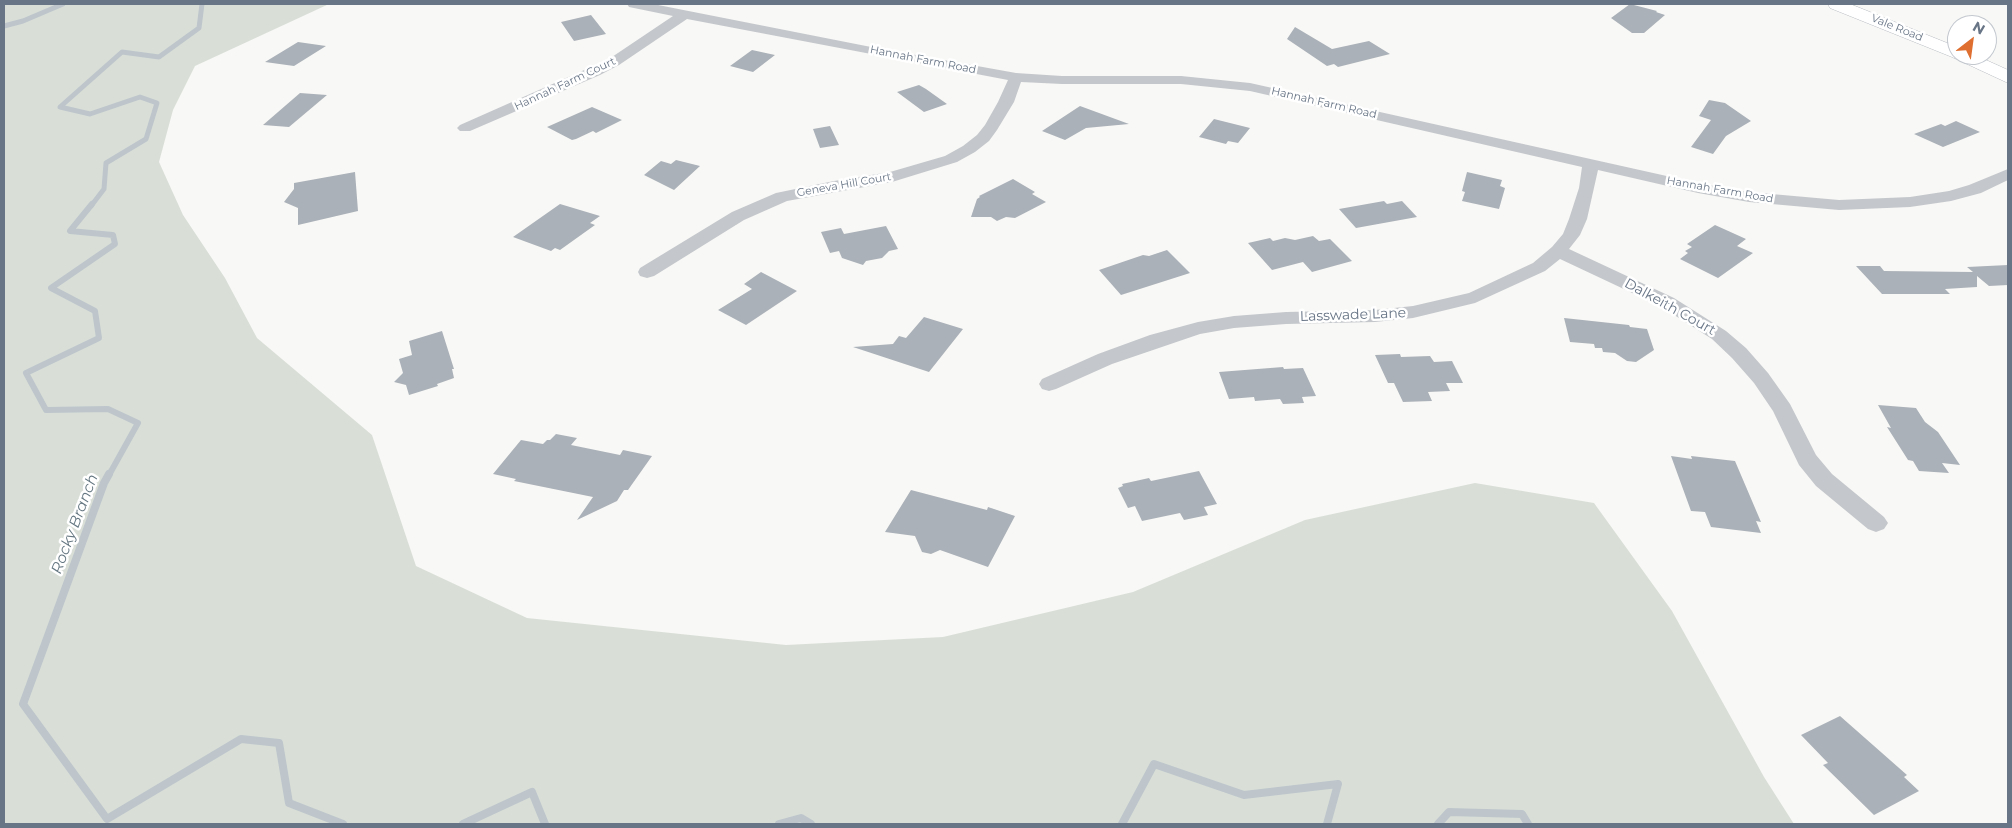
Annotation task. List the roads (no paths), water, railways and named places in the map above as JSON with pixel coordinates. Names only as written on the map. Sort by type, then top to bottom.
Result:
[{"type":"main road","name":"Vale Road","points":[[1836,4],[1947,49]]},
{"type":"main road","points":[[1982,65],[2008,77]]},
{"type":"street","name":"Hannah Farm Road","points":[[634,4],[1016,77],[1062,80],[1181,80],[1250,87],[1703,189],[1749,197],[1839,205],[1910,202],[1951,196],[1976,189],[2008,174]]},
{"type":"street","name":"Hannah Farm Court","points":[[465,128],[595,72],[614,62],[685,14]]},
{"type":"street","name":"Geneva Hill Court","points":[[646,272],[738,216],[782,197],[825,187],[892,177],[951,159],[976,144],[992,127],[1006,102],[1016,77]]},
{"type":"street","name":"Lasswade Lane","points":[[1049,384],[1122,352],[1198,328],[1234,322],[1286,318],[1374,316],[1413,312],[1475,297],[1539,267],[1558,251],[1571,235],[1578,219],[1587,188],[1591,164]]},
{"type":"street","name":"Dalkeith Court","points":[[1558,251],[1667,302],[1720,335],[1761,378],[1783,409],[1808,458],[1824,480],[1846,500],[1876,522]]},
{"type":"waterway","points":[[4,26],[23,21],[63,4]]},
{"type":"waterway","name":"Rocky Branch","points":[[91,206],[104,189],[106,163],[146,139],[157,103],[140,97],[90,114],[60,107],[122,52],[159,57],[199,28],[202,4]]},
{"type":"waterway","name":"Rocky Branch","points":[[92,204],[70,231],[113,235],[115,244],[51,288],[95,311],[99,338],[26,373],[46,410],[108,409],[138,423],[109,475]]},
{"type":"waterway","name":"Rocky Branch","points":[[109,474],[104,483],[23,704],[107,819],[241,739],[279,743],[289,803],[343,824]]},
{"type":"waterway","name":"Rocky Branch","points":[[1122,824],[1154,764],[1244,795],[1338,784],[1327,824]]},
{"type":"waterway","name":"Rocky Branch","points":[[463,824],[532,792],[545,824]]},
{"type":"waterway","name":"Rocky Branch","points":[[1438,824],[1449,812],[1522,814],[1528,824]]},
{"type":"waterway","name":"Rocky Branch","points":[[779,824],[801,818],[811,824]]}]
